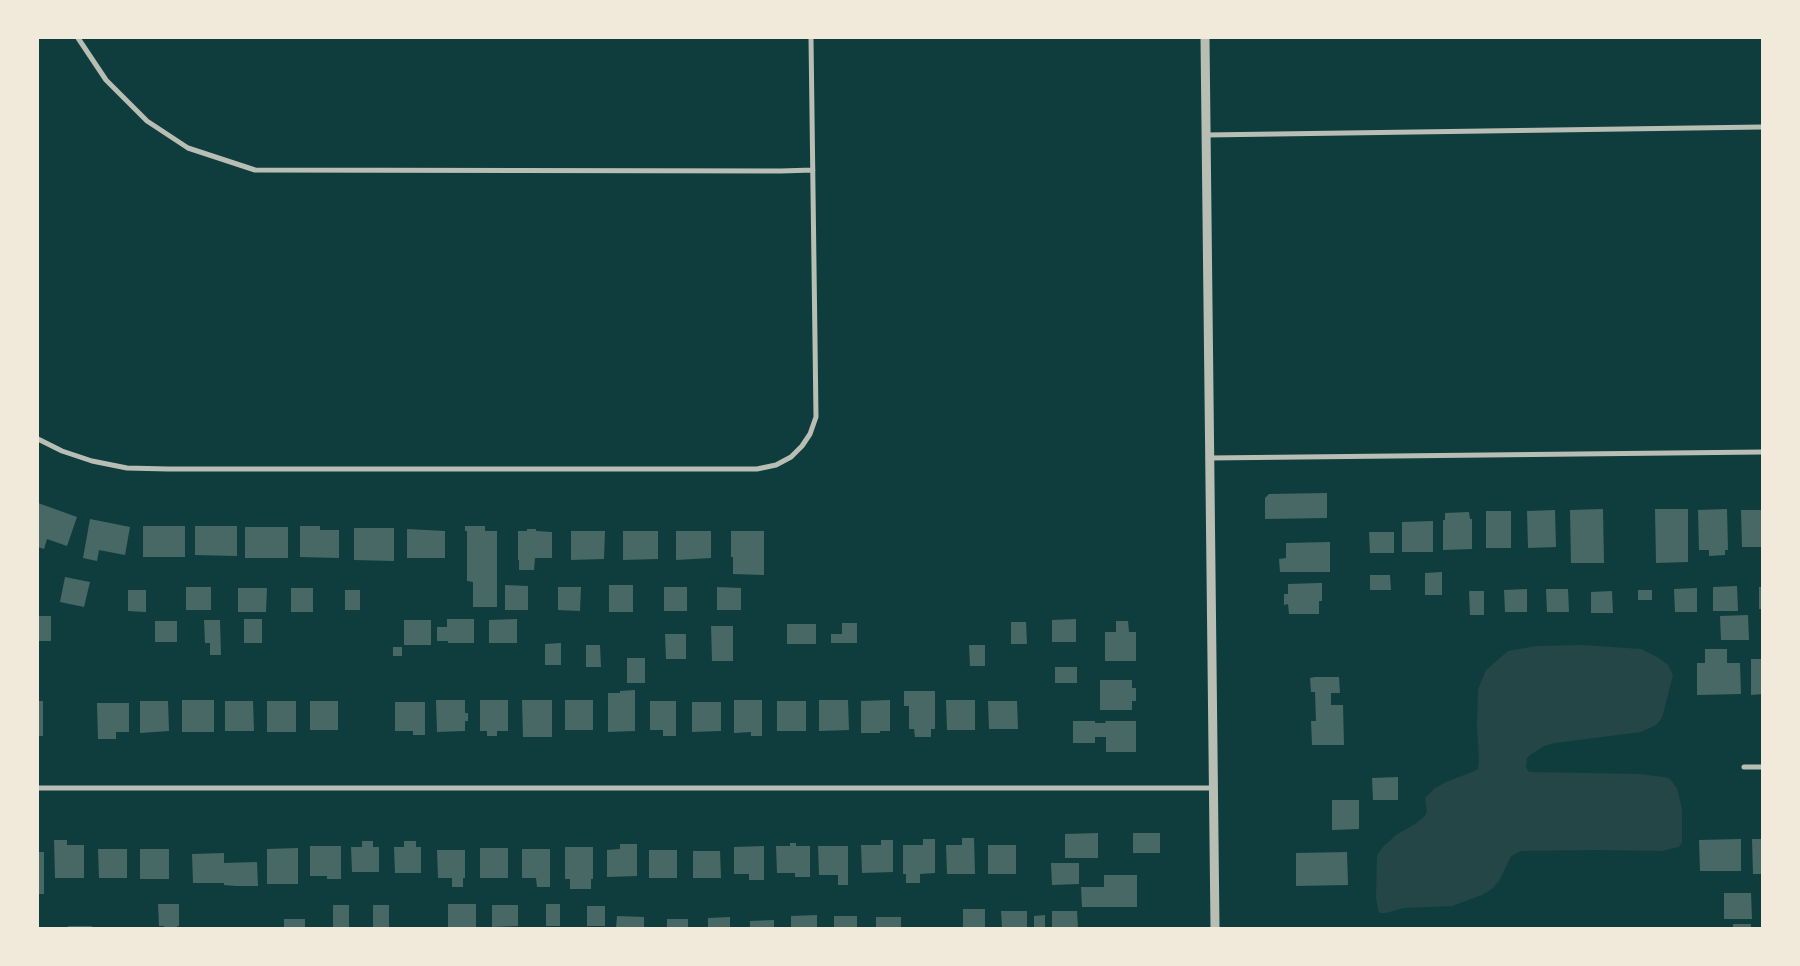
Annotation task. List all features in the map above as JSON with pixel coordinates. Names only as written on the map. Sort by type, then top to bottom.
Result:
[{"type":"street","points":[[78,38],[106,80],[147,121],[188,148],[255,170],[813,170]]},
{"type":"street","points":[[38,439],[77,456],[127,468],[757,469],[776,465],[791,457],[802,446],[810,434],[816,416],[811,38]]},
{"type":"street","points":[[1205,38],[1215,928]]},
{"type":"street","points":[[1206,136],[1762,127]]},
{"type":"street","points":[[1210,458],[1762,452]]},
{"type":"street","points":[[1744,767],[1762,767]]},
{"type":"street","points":[[38,788],[1213,788]]},
{"type":"shaded area","points":[[1582,645],[1641,649],[1668,665],[1673,675],[1662,718],[1656,725],[1641,732],[1544,746],[1527,758],[1526,767],[1528,771],[1532,772],[1639,774],[1670,779],[1677,788],[1682,809],[1682,843],[1679,847],[1661,851],[1521,851],[1511,856],[1499,881],[1492,889],[1482,895],[1452,906],[1404,908],[1380,913],[1376,897],[1377,855],[1396,835],[1425,816],[1427,811],[1425,798],[1435,788],[1478,769],[1478,689],[1486,670],[1508,651],[1536,646]]},
{"type":"building","points":[[1327,493],[1327,518],[1265,519],[1265,498],[1269,494]]},
{"type":"building","points":[[38,503],[77,517],[67,546],[47,539],[44,549],[38,547]]},
{"type":"building","points":[[1603,509],[1604,563],[1571,563],[1570,510]]},
{"type":"building","points":[[1655,509],[1688,509],[1688,562],[1656,563]]},
{"type":"building","points":[[1727,509],[1728,550],[1725,550],[1725,555],[1709,556],[1709,550],[1699,550],[1698,510]]},
{"type":"building","points":[[1555,510],[1556,547],[1528,548],[1527,511]]},
{"type":"building","points":[[1741,510],[1762,510],[1762,547],[1742,547]]},
{"type":"building","points":[[1486,511],[1511,511],[1511,548],[1486,548]]},
{"type":"building","points":[[1469,512],[1470,519],[1472,519],[1472,549],[1443,550],[1443,520],[1445,520],[1445,513]]},
{"type":"building","points":[[90,519],[130,527],[125,555],[99,550],[97,561],[83,558]]},
{"type":"building","points":[[1433,521],[1433,552],[1402,552],[1402,522]]},
{"type":"building","points":[[143,526],[185,526],[185,557],[143,557]]},
{"type":"building","points":[[195,526],[237,526],[237,556],[195,555]]},
{"type":"building","points":[[300,526],[320,526],[320,530],[339,530],[339,558],[300,557]]},
{"type":"building","points":[[465,526],[485,526],[485,531],[497,531],[497,607],[473,607],[473,582],[467,581],[467,531],[465,531]]},
{"type":"building","points":[[245,527],[288,527],[288,558],[245,558]]},
{"type":"building","points":[[354,528],[394,528],[394,561],[354,560]]},
{"type":"building","points":[[407,529],[445,531],[445,558],[407,558]]},
{"type":"building","points":[[527,529],[552,532],[552,558],[535,558],[534,570],[519,570],[518,531],[527,531]]},
{"type":"building","points":[[571,531],[605,531],[604,559],[571,560]]},
{"type":"building","points":[[623,531],[658,531],[658,559],[623,560]]},
{"type":"building","points":[[676,531],[711,531],[711,558],[676,560]]},
{"type":"building","points":[[731,531],[764,531],[764,575],[733,574]]},
{"type":"building","points":[[1369,532],[1394,532],[1394,553],[1370,553]]},
{"type":"building","points":[[1330,542],[1330,572],[1280,572],[1279,559],[1286,558],[1286,543]]},
{"type":"building","points":[[1442,572],[1442,595],[1425,595],[1425,573]]},
{"type":"building","points":[[1370,575],[1390,575],[1391,590],[1370,590]]},
{"type":"building","points":[[65,577],[90,582],[84,607],[60,602]]},
{"type":"building","points":[[1322,583],[1322,601],[1319,601],[1319,614],[1289,614],[1288,604],[1284,605],[1284,594],[1288,594],[1288,584]]},
{"type":"building","points":[[505,585],[528,586],[528,610],[505,610]]},
{"type":"building","points":[[609,585],[633,585],[633,612],[609,612]]},
{"type":"building","points":[[1737,586],[1738,611],[1713,611],[1713,587]]},
{"type":"building","points":[[186,587],[211,587],[211,610],[186,610]]},
{"type":"building","points":[[558,587],[581,587],[580,611],[558,610]]},
{"type":"building","points":[[664,587],[687,587],[687,611],[664,611]]},
{"type":"building","points":[[717,587],[741,588],[741,610],[717,610]]},
{"type":"building","points":[[1759,587],[1762,587],[1762,609],[1759,609]]},
{"type":"building","points":[[238,588],[267,588],[266,612],[238,612]]},
{"type":"building","points":[[291,588],[313,588],[313,612],[291,612]]},
{"type":"building","points":[[1697,588],[1697,612],[1675,612],[1674,589]]},
{"type":"building","points":[[1527,589],[1527,612],[1505,612],[1504,590]]},
{"type":"building","points":[[1546,589],[1568,589],[1569,612],[1547,612]]},
{"type":"building","points":[[128,590],[146,590],[146,612],[128,611]]},
{"type":"building","points":[[345,590],[360,590],[360,610],[345,610]]},
{"type":"building","points":[[1638,590],[1652,590],[1652,600],[1638,600]]},
{"type":"building","points":[[1469,591],[1484,591],[1484,615],[1470,615]]},
{"type":"building","points":[[1612,591],[1613,613],[1591,613],[1591,592]]},
{"type":"building","points":[[1748,615],[1749,640],[1721,640],[1720,616]]},
{"type":"building","points":[[38,616],[51,616],[51,641],[38,641]]},
{"type":"building","points":[[244,619],[262,619],[262,643],[244,643]]},
{"type":"building","points":[[447,619],[474,619],[474,643],[437,641],[437,627],[447,627]]},
{"type":"building","points":[[517,619],[517,643],[489,643],[489,620]]},
{"type":"building","points":[[1076,619],[1076,642],[1052,642],[1052,620]]},
{"type":"building","points":[[204,620],[220,620],[221,655],[210,655],[210,643],[205,643]]},
{"type":"building","points":[[404,620],[431,620],[431,645],[404,645]]},
{"type":"building","points":[[155,621],[177,621],[177,642],[155,642]]},
{"type":"building","points":[[1116,621],[1128,621],[1129,632],[1136,632],[1136,661],[1105,661],[1105,632],[1116,632]]},
{"type":"building","points":[[1011,622],[1026,622],[1027,644],[1011,644]]},
{"type":"building","points":[[842,623],[857,623],[857,643],[831,643],[831,634],[842,634]]},
{"type":"building","points":[[787,624],[816,624],[816,644],[787,644]]},
{"type":"building","points":[[711,626],[733,626],[733,661],[712,661]]},
{"type":"building","points":[[665,634],[686,634],[686,659],[666,659]]},
{"type":"building","points":[[561,643],[561,665],[545,665],[545,644]]},
{"type":"building","points":[[586,645],[600,645],[601,667],[586,667]]},
{"type":"building","points":[[969,645],[985,645],[985,666],[970,666]]},
{"type":"building","points":[[393,647],[402,647],[402,656],[393,656]]},
{"type":"building","points":[[1705,649],[1727,649],[1727,663],[1740,663],[1741,694],[1697,695],[1697,663],[1705,663]]},
{"type":"building","points":[[627,658],[645,658],[645,683],[627,683]]},
{"type":"building","points":[[1751,659],[1762,659],[1762,694],[1751,695]]},
{"type":"building","points":[[1055,667],[1077,667],[1077,683],[1055,683]]},
{"type":"building","points":[[1339,677],[1340,693],[1331,693],[1331,705],[1343,705],[1344,745],[1312,745],[1311,721],[1316,721],[1315,692],[1311,692],[1310,678]]},
{"type":"building","points":[[1100,680],[1132,680],[1132,688],[1136,688],[1136,701],[1132,701],[1132,710],[1100,710]]},
{"type":"building","points":[[635,690],[635,731],[608,732],[608,693]]},
{"type":"building","points":[[904,691],[935,691],[935,729],[931,729],[931,737],[915,737],[914,729],[909,729],[909,706],[904,706]]},
{"type":"building","points":[[182,700],[214,700],[214,732],[182,732]]},
{"type":"building","points":[[436,700],[465,700],[465,713],[468,713],[468,721],[465,721],[465,731],[437,732]]},
{"type":"building","points":[[480,700],[508,700],[508,731],[497,731],[497,736],[487,736],[487,731],[480,731]]},
{"type":"building","points":[[522,700],[552,700],[552,737],[523,737]]},
{"type":"building","points":[[565,700],[593,700],[593,730],[565,730]]},
{"type":"building","points":[[734,700],[762,700],[762,736],[751,736],[751,732],[734,733]]},
{"type":"building","points":[[819,700],[848,700],[849,730],[819,731]]},
{"type":"building","points":[[890,700],[890,731],[861,733],[861,701]]},
{"type":"building","points":[[946,700],[975,700],[975,730],[947,730]]},
{"type":"building","points":[[38,701],[43,701],[43,736],[38,736]]},
{"type":"building","points":[[140,701],[168,701],[169,731],[140,733]]},
{"type":"building","points":[[225,701],[253,701],[254,731],[225,731]]},
{"type":"building","points":[[267,701],[296,701],[296,732],[267,732]]},
{"type":"building","points":[[310,701],[338,701],[338,730],[310,730]]},
{"type":"building","points":[[650,701],[676,701],[676,736],[663,736],[663,730],[650,730]]},
{"type":"building","points":[[777,701],[806,701],[806,731],[777,731]]},
{"type":"building","points":[[988,701],[1017,701],[1018,729],[989,729]]},
{"type":"building","points":[[395,702],[425,702],[425,735],[413,735],[413,731],[395,731]]},
{"type":"building","points":[[692,702],[721,702],[721,731],[692,732]]},
{"type":"building","points":[[97,703],[129,703],[129,732],[116,732],[116,739],[98,739]]},
{"type":"building","points":[[1073,721],[1106,723],[1105,721],[1136,721],[1136,752],[1106,752],[1106,737],[1095,737],[1095,743],[1073,743]]},
{"type":"building","points":[[1398,777],[1398,800],[1373,800],[1372,778]]},
{"type":"building","points":[[1332,800],[1359,800],[1359,829],[1332,830]]},
{"type":"building","points":[[1098,833],[1098,858],[1065,858],[1065,834]]},
{"type":"building","points":[[1133,833],[1160,833],[1160,853],[1133,853]]},
{"type":"building","points":[[962,838],[974,838],[975,874],[947,874],[946,845],[962,845]]},
{"type":"building","points":[[923,839],[935,839],[935,873],[920,874],[920,883],[906,883],[906,874],[903,874],[903,845],[923,845]]},
{"type":"building","points":[[1741,839],[1741,871],[1700,871],[1699,840]]},
{"type":"building","points":[[1752,839],[1762,839],[1762,874],[1753,874]]},
{"type":"building","points":[[54,840],[67,840],[67,845],[84,845],[84,878],[55,878]]},
{"type":"building","points":[[881,840],[893,840],[893,872],[862,873],[861,845],[881,845]]},
{"type":"building","points":[[362,841],[373,841],[373,847],[379,847],[379,872],[352,872],[351,847],[362,847]]},
{"type":"building","points":[[404,841],[416,841],[416,847],[421,847],[421,873],[395,873],[394,847],[404,847]]},
{"type":"building","points":[[790,843],[796,843],[796,846],[810,846],[810,877],[795,877],[795,873],[777,873],[776,846],[790,846]]},
{"type":"building","points":[[620,844],[637,844],[637,876],[607,877],[607,850],[620,849]]},
{"type":"building","points":[[988,845],[1016,845],[1016,874],[988,874]]},
{"type":"building","points":[[310,846],[341,846],[341,879],[327,879],[327,876],[310,876]]},
{"type":"building","points":[[764,846],[764,880],[749,880],[749,874],[734,874],[734,847]]},
{"type":"building","points":[[818,846],[848,846],[848,885],[838,885],[838,875],[819,875]]},
{"type":"building","points":[[565,847],[593,847],[593,879],[591,879],[591,889],[570,889],[570,879],[565,879]]},
{"type":"building","points":[[298,848],[298,884],[267,884],[267,849]]},
{"type":"building","points":[[480,848],[508,848],[508,878],[480,878]]},
{"type":"building","points":[[98,849],[127,849],[127,878],[99,878]]},
{"type":"building","points":[[140,849],[169,849],[169,879],[140,879]]},
{"type":"building","points":[[522,849],[550,849],[550,887],[537,887],[536,878],[522,878]]},
{"type":"building","points":[[437,850],[465,850],[465,878],[463,878],[463,887],[452,887],[452,878],[438,878]]},
{"type":"building","points":[[649,850],[677,850],[677,878],[649,878]]},
{"type":"building","points":[[693,851],[720,851],[721,878],[693,878]]},
{"type":"building","points":[[38,852],[44,852],[44,894],[38,894]]},
{"type":"building","points":[[1347,852],[1348,885],[1296,886],[1296,853]]},
{"type":"building","points":[[224,853],[224,863],[257,862],[258,886],[193,883],[192,854]]},
{"type":"building","points":[[1051,863],[1079,863],[1079,884],[1052,885]]},
{"type":"building","points":[[1104,875],[1137,875],[1137,907],[1082,907],[1081,887],[1104,887]]},
{"type":"building","points":[[1724,893],[1751,893],[1752,919],[1724,919]]},
{"type":"building","points":[[158,904],[179,904],[179,926],[177,928],[159,926]]},
{"type":"building","points":[[448,904],[476,904],[476,927],[448,927]]},
{"type":"building","points":[[546,904],[560,904],[560,926],[546,926]]},
{"type":"building","points":[[333,905],[349,905],[349,927],[333,927]]},
{"type":"building","points":[[373,905],[389,905],[389,928],[373,928]]},
{"type":"building","points":[[492,905],[518,905],[518,926],[492,927]]},
{"type":"building","points":[[587,906],[605,906],[605,926],[587,926]]},
{"type":"building","points":[[963,909],[985,909],[985,928],[963,928]]},
{"type":"building","points":[[1001,911],[1027,911],[1027,928],[1002,928]]},
{"type":"building","points":[[1052,911],[1077,911],[1078,928],[1052,928]]},
{"type":"building","points":[[817,915],[817,928],[791,928],[791,916]]},
{"type":"building","points":[[1045,915],[1045,927],[1034,927],[1034,916]]},
{"type":"building","points":[[617,916],[644,917],[644,928],[616,928]]},
{"type":"building","points":[[834,916],[857,916],[857,928],[834,928]]},
{"type":"building","points":[[730,917],[730,928],[708,928],[708,918]]},
{"type":"building","points":[[876,917],[901,917],[901,928],[876,928]]},
{"type":"building","points":[[284,919],[305,919],[305,928],[284,928]]},
{"type":"building","points":[[667,919],[688,919],[688,928],[667,928]]},
{"type":"building","points":[[774,920],[774,928],[750,928],[750,921]]},
{"type":"building","points":[[1733,924],[1751,924],[1751,928],[1733,928]]},
{"type":"building","points":[[68,926],[92,926],[92,928],[68,928]]}]
